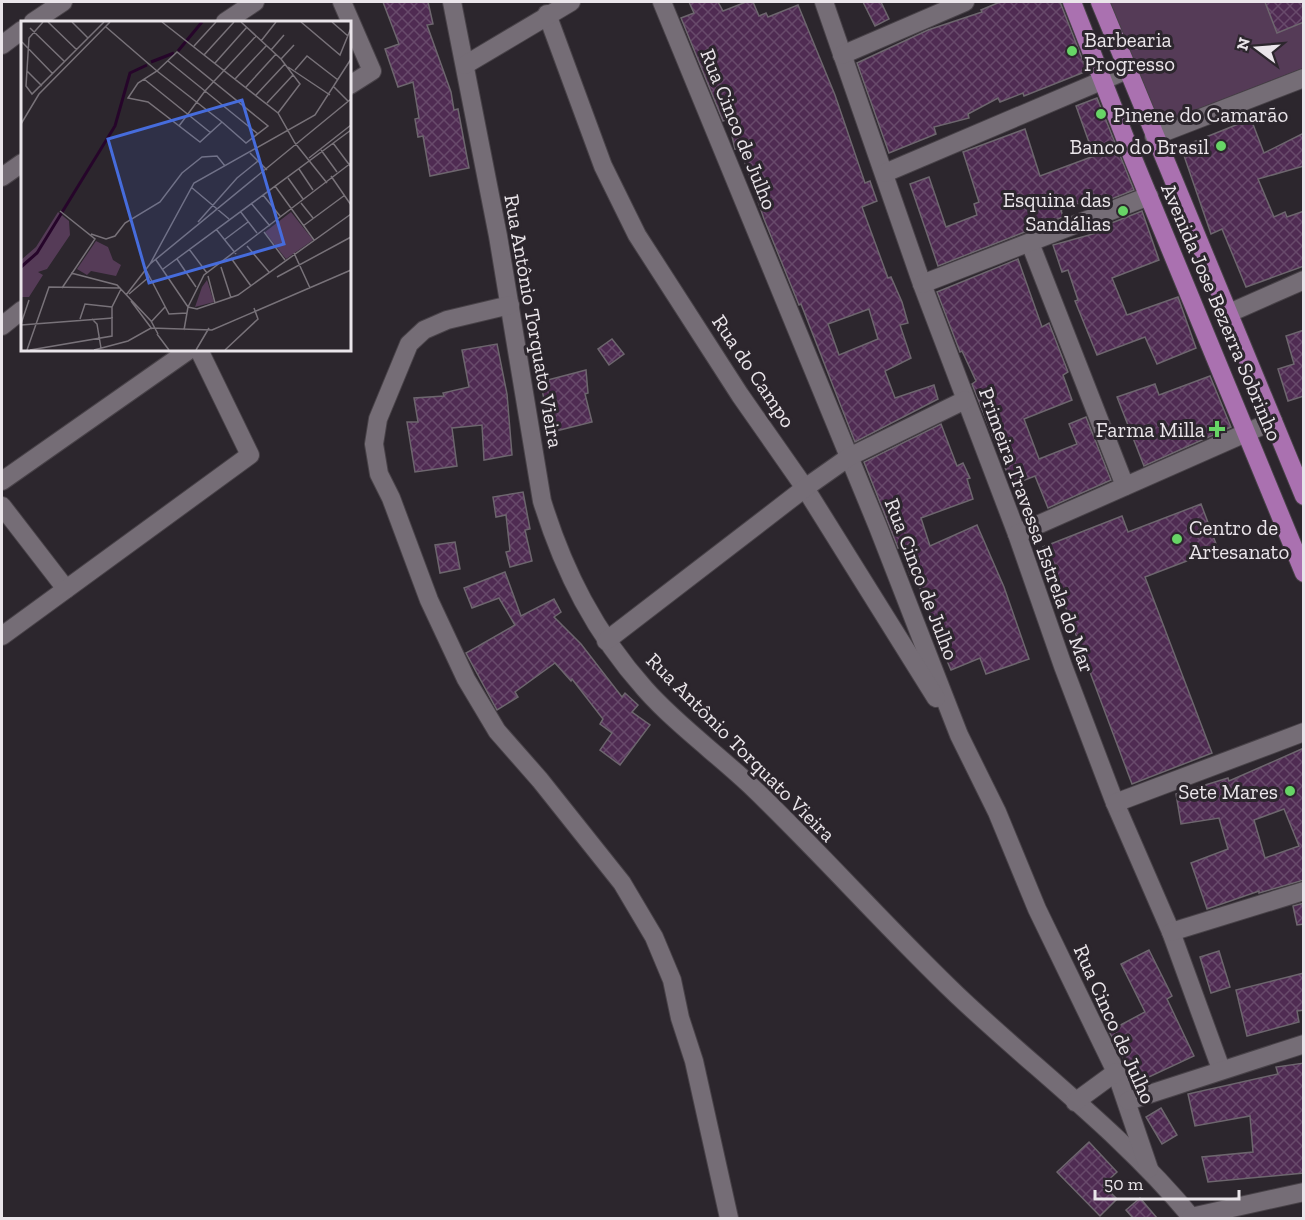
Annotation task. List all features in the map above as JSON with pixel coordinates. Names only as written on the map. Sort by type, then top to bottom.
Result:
[{"type":"main road","name":"Avenida Jose Bezerra Sobrinho","points":[[1072,2],[1304,573]]},
{"type":"main road","name":"Avenida Jose Bezerra Sobrinho","points":[[1100,2],[1272,421],[1298,469],[1304,496]]},
{"type":"street","points":[[34,21],[63,2]]},
{"type":"street","points":[[226,21],[255,2]]},
{"type":"street","points":[[342,2],[350,21]]},
{"type":"street","name":"Rua Antônio Torquato Vieira","points":[[452,2],[510,306],[542,501],[566,571],[582,603],[606,641],[646,690],[751,786],[958,995],[1149,1169],[1191,1218]]},
{"type":"street","points":[[465,64],[571,2]]},
{"type":"street","name":"Rua Cinco de Julho","points":[[662,2],[849,457],[959,735],[997,812],[1042,919],[1116,1072],[1128,1101],[1149,1169]]},
{"type":"street","name":"Primeira Travessa Estrela do Mar","points":[[824,2],[922,284],[1017,534],[1063,666],[1115,803],[1171,932],[1221,1069]]},
{"type":"street","points":[[842,55],[965,2]]},
{"type":"street","name":"Rua do Campo","points":[[547,14],[603,166],[637,235],[740,395],[805,488],[959,735]]},
{"type":"street","points":[[351,23],[372,71],[351,84]]},
{"type":"street","points":[[2,45],[21,31]]},
{"type":"street","points":[[885,173],[1126,70]]},
{"type":"street","points":[[1154,136],[1304,78]]},
{"type":"street","points":[[2,177],[21,164]]},
{"type":"street","points":[[922,284],[1149,196]]},
{"type":"street","points":[[1030,243],[1125,486]]},
{"type":"street","points":[[1227,314],[1304,280]]},
{"type":"street","points":[[510,306],[447,320],[424,330],[409,344],[378,419],[374,444],[379,474],[392,498],[429,600],[476,697],[497,731],[540,780],[622,883],[654,937],[672,980],[680,1018],[694,1061],[729,1218]]},
{"type":"street","points":[[2,326],[21,311]]},
{"type":"street","points":[[2,481],[188,351]]},
{"type":"street","points":[[2,636],[250,455],[199,351]]},
{"type":"street","points":[[606,641],[805,488],[849,457],[965,400]]},
{"type":"street","points":[[1017,534],[1272,421]]},
{"type":"street","points":[[2,506],[66,589]]},
{"type":"street","points":[[1115,803],[1304,732]]},
{"type":"street","points":[[1171,932],[1304,891]]},
{"type":"street","points":[[1128,1101],[1304,1044]]},
{"type":"street","points":[[1075,1102],[1116,1072]]},
{"type":"street","points":[[1191,1218],[1257,1212],[1304,1192]]},
{"type":"shaded area","points":[[1109,2],[1303,2],[1303,68],[1156,125]]},
{"type":"building","points":[[383,2],[428,2],[433,24],[427,25],[451,92],[454,110],[458,109],[469,168],[430,176],[423,136],[418,137],[415,119],[419,118],[413,82],[398,87],[385,49],[399,44]]},
{"type":"building","points":[[689,2],[718,2],[723,11],[746,2],[753,2],[759,16],[766,13],[768,17],[798,5],[835,95],[865,183],[870,181],[877,201],[862,207],[888,278],[891,277],[902,302],[908,323],[900,325],[911,358],[885,371],[895,398],[934,385],[938,399],[855,442],[801,304],[799,305],[764,219],[740,148],[735,149],[728,119],[723,121],[681,18],[694,13]],"holes":[[[869,309],[878,339],[839,355],[828,324]]]},
{"type":"building","points":[[863,2],[881,2],[889,19],[875,26]]},
{"type":"building","points":[[1000,2],[1060,2],[1087,71],[1024,96],[1023,93],[1000,102],[998,98],[968,114],[969,118],[934,127],[936,134],[889,153],[857,63],[928,30],[982,12],[981,10]]},
{"type":"building","points":[[1265,2],[1304,2],[1304,22],[1277,33]]},
{"type":"building","points":[[1097,98],[1134,190],[1101,203],[1098,196],[1061,210],[1063,217],[938,266],[910,184],[929,177],[946,227],[977,215],[974,204],[979,202],[963,152],[1025,129],[1040,176],[1094,156],[1076,106]]},
{"type":"building","points":[[1251,119],[1264,153],[1304,133],[1304,166],[1258,179],[1274,217],[1285,212],[1287,217],[1304,211],[1304,266],[1246,287],[1222,229],[1211,234],[1181,147]]},
{"type":"building","points":[[1142,211],[1159,260],[1112,278],[1127,315],[1178,297],[1196,348],[1157,364],[1145,337],[1097,355],[1075,301],[1078,300],[1068,270],[1062,272],[1053,245],[1111,229],[1109,224]]},
{"type":"building","points":[[1018,259],[1042,327],[1049,323],[1068,372],[1063,375],[1072,400],[1024,419],[1039,459],[1077,444],[1069,424],[1086,417],[1111,480],[1048,508],[1035,476],[1012,485],[972,384],[976,381],[962,351],[960,352],[937,292]]},
{"type":"building","points":[[1304,330],[1304,396],[1288,401],[1278,369],[1294,364],[1286,336]]},
{"type":"building","points":[[612,339],[624,354],[609,365],[598,349]]},
{"type":"building","points":[[497,344],[507,394],[512,455],[484,460],[482,425],[452,428],[457,466],[415,472],[407,422],[418,422],[414,398],[444,396],[443,393],[469,387],[462,350]]},
{"type":"building","points":[[586,370],[588,393],[585,394],[592,422],[552,432],[540,382]]},
{"type":"building","points":[[1210,376],[1231,427],[1144,466],[1117,397],[1155,384],[1159,395]]},
{"type":"building","points":[[941,424],[957,466],[963,463],[970,478],[967,479],[973,499],[921,518],[930,546],[977,525],[1004,587],[1029,659],[986,674],[980,658],[951,670],[945,656],[949,654],[939,628],[937,629],[914,574],[910,575],[901,547],[898,548],[864,462]]},
{"type":"building","points":[[523,492],[530,529],[525,530],[532,561],[510,567],[506,552],[510,551],[506,515],[496,517],[493,497]]},
{"type":"building","points":[[1201,504],[1218,549],[1145,577],[1212,753],[1132,784],[1043,547],[1122,516],[1128,532]]},
{"type":"building","points":[[455,542],[460,569],[440,573],[435,545]]},
{"type":"building","points":[[505,572],[521,616],[554,599],[561,612],[554,617],[581,644],[622,697],[625,693],[638,705],[632,712],[650,725],[620,765],[600,750],[612,733],[600,724],[603,719],[572,679],[571,681],[555,663],[515,692],[518,697],[497,710],[466,653],[515,625],[499,598],[472,608],[464,588]]},
{"type":"building","points":[[1304,748],[1304,880],[1259,893],[1259,891],[1207,909],[1191,863],[1228,849],[1219,818],[1181,824],[1176,794],[1228,778],[1229,781]],"holes":[[[1284,809],[1299,846],[1265,858],[1254,820]]]},
{"type":"building","points":[[1304,903],[1304,924],[1297,925],[1293,906]]},
{"type":"building","points":[[1149,950],[1172,996],[1167,999],[1194,1056],[1136,1083],[1109,1031],[1145,1012],[1121,964]]},
{"type":"building","points":[[1219,951],[1230,987],[1211,993],[1200,957]]},
{"type":"building","points":[[1304,973],[1304,1010],[1297,1011],[1299,1022],[1247,1036],[1236,990]]},
{"type":"building","points":[[1304,1063],[1304,1173],[1208,1182],[1202,1157],[1253,1152],[1250,1116],[1195,1126],[1188,1094],[1278,1074],[1276,1067]]},
{"type":"building","points":[[1161,1108],[1177,1135],[1162,1144],[1146,1117]]},
{"type":"building","points":[[1089,1142],[1117,1172],[1103,1185],[1117,1199],[1100,1216],[1057,1172]]},
{"type":"building","points":[[1140,1198],[1157,1218],[1133,1218],[1126,1210]]},
{"type":"place","name":"Barbearia Progresso","points":[[1072,51]]},
{"type":"place","name":"Pinene do Camarão","points":[[1101,114]]},
{"type":"place","name":"Banco do Brasil","points":[[1221,146]]},
{"type":"place","name":"Esquina das Sandálias","points":[[1123,211]]},
{"type":"place","name":"Farma Milla","points":[[1217,429]]},
{"type":"place","name":"Centro de Artesanato","points":[[1177,539]]},
{"type":"place","name":"Sete Mares","points":[[1290,791]]}]
